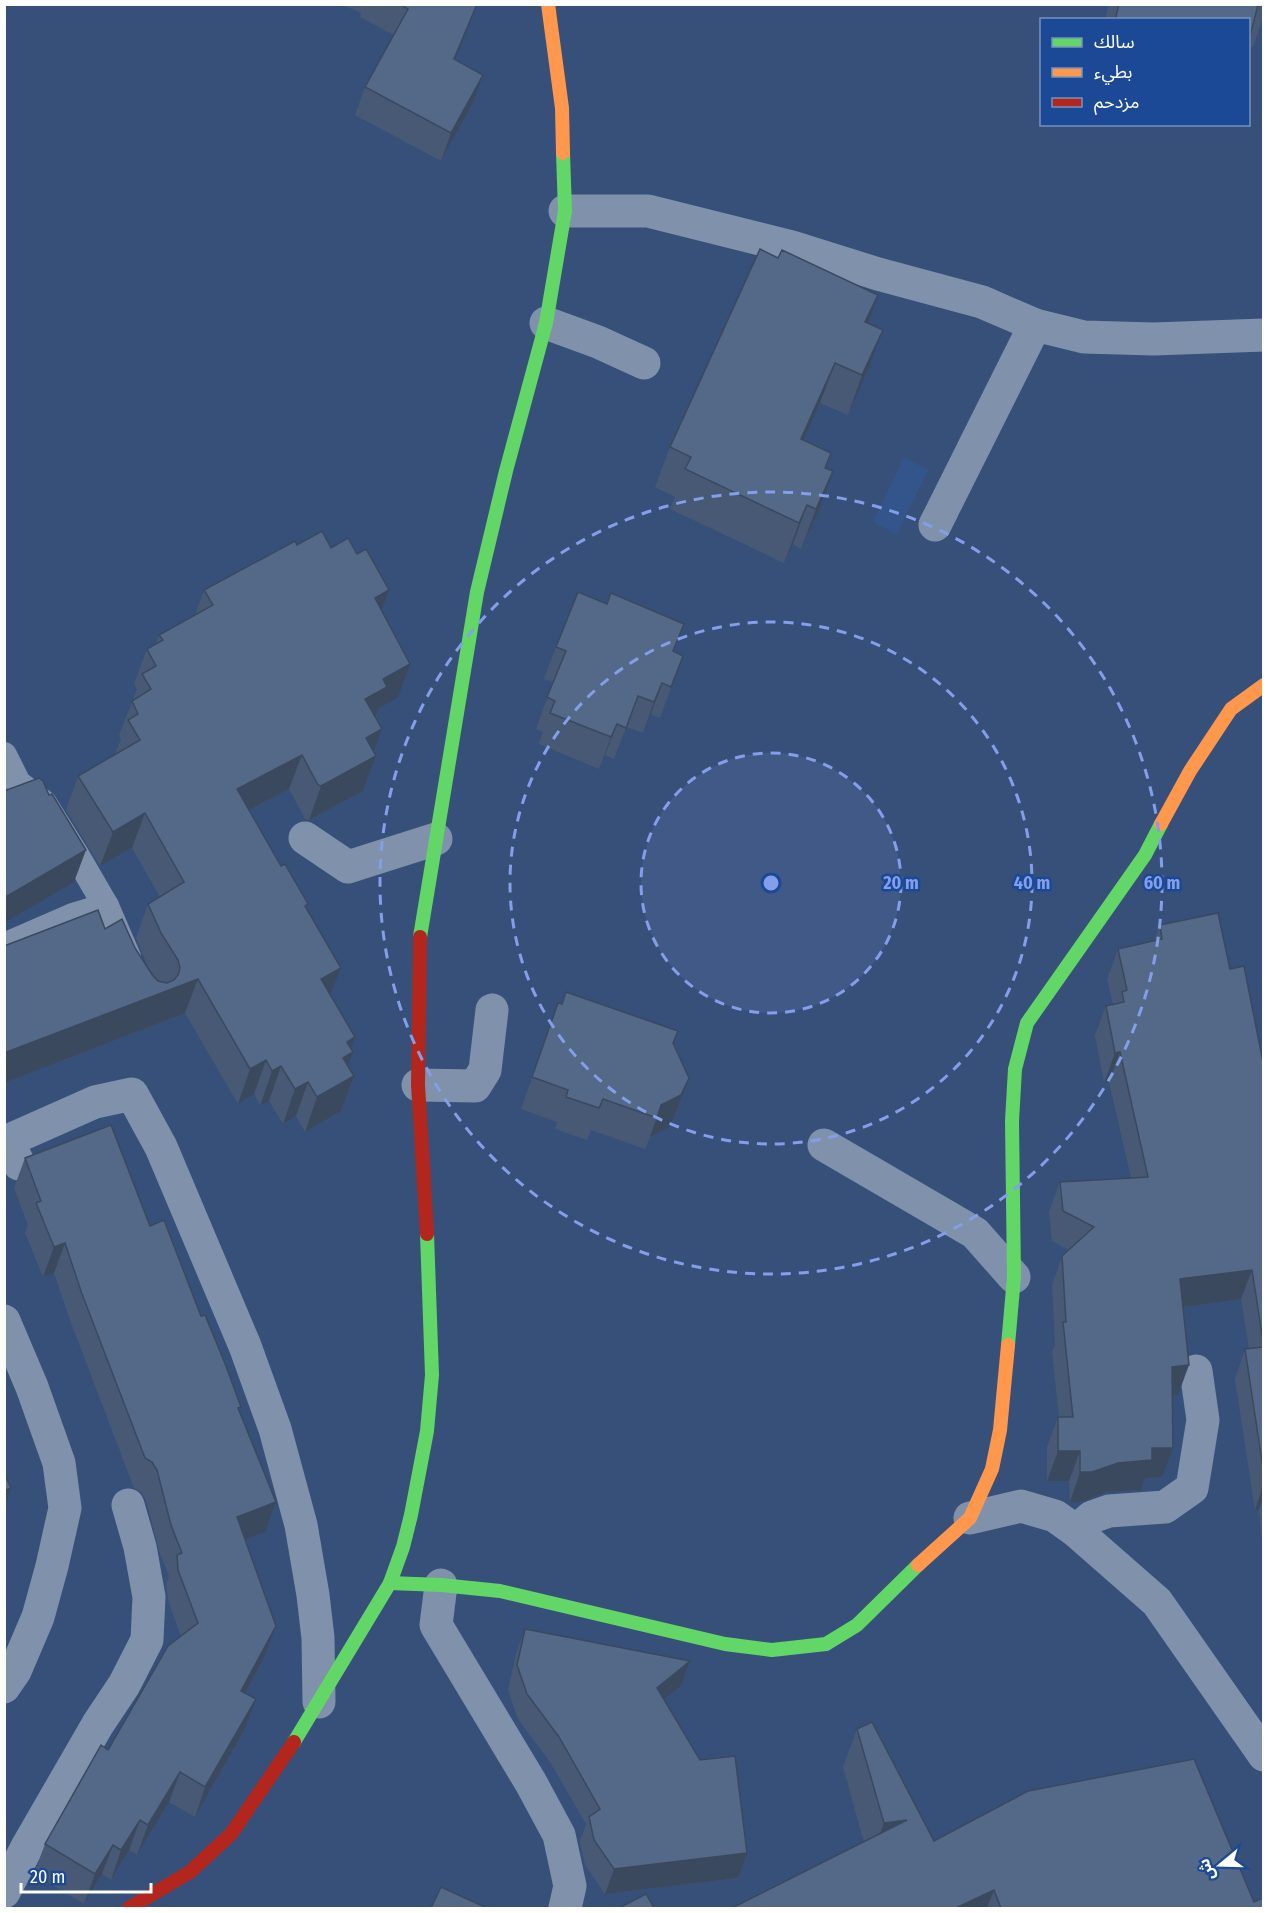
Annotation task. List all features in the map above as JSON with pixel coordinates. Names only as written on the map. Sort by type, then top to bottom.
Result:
[{"type":"street","points":[[129,1908],[190,1872],[231,1834],[302,1730],[390,1583],[403,1548],[411,1515],[427,1431],[432,1375],[428,1243],[418,1085],[420,939],[477,592],[506,471],[546,323],[566,211],[562,108],[548,4]]},
{"type":"street","points":[[566,211],[648,211],[792,247],[878,274],[982,302],[1035,325],[1084,337],[1154,339],[1263,335]]},
{"type":"street","points":[[546,323],[598,342],[644,363]]},
{"type":"street","points":[[935,525],[1035,325]]},
{"type":"street","points":[[390,1583],[500,1591],[725,1644],[772,1650],[825,1644],[857,1625],[940,1543],[970,1518],[992,1470],[1000,1430],[1014,1277],[1012,1121],[1015,1069],[1027,1023],[1145,855],[1190,771],[1231,709],[1263,685]]},
{"type":"street","points":[[305,838],[348,867],[436,839]]},
{"type":"street","points":[[418,1085],[476,1086],[485,1070],[492,1010]]},
{"type":"street","points":[[19,1164],[7,1141],[95,1101],[132,1094],[161,1147],[245,1346],[277,1439],[301,1525],[313,1595],[318,1638],[319,1702]]},
{"type":"street","points":[[824,1145],[975,1233],[1014,1277]]},
{"type":"street","points":[[4,1321],[32,1387],[59,1463],[65,1508],[38,1617],[15,1671],[4,1687]]},
{"type":"street","points":[[1076,1531],[1092,1517],[1109,1511],[1165,1507],[1192,1488],[1203,1420],[1196,1371]]},
{"type":"street","points":[[4,1892],[27,1847],[98,1724],[124,1685],[147,1640],[149,1597],[140,1547],[128,1505]]},
{"type":"street","points":[[970,1518],[1021,1506],[1055,1516],[1076,1531],[1157,1602],[1263,1755]]},
{"type":"street","points":[[441,1585],[436,1625],[531,1783],[559,1835],[570,1886],[565,1908]]},
{"type":"lane","points":[[4,755],[11,785],[44,803],[106,906],[135,974]]},
{"type":"lane","points":[[4,946],[73,916],[106,906]]},
{"type":"water","points":[[904,457],[928,470],[897,534],[873,522]]},
{"type":"building","points":[[400,4],[477,4],[454,59],[483,75],[451,133],[365,87],[408,9]]},
{"type":"building","points":[[1119,4],[1263,4],[1263,6],[1258,5],[1250,35],[1250,18],[1116,18]]},
{"type":"building","points":[[760,249],[778,258],[782,250],[878,295],[865,322],[883,330],[862,375],[835,363],[801,439],[831,453],[825,468],[833,471],[816,509],[807,505],[799,523],[685,469],[691,457],[670,447]]},
{"type":"building","points":[[322,531],[331,548],[348,538],[357,554],[366,549],[389,590],[375,598],[410,664],[383,679],[387,687],[365,699],[382,729],[366,738],[376,756],[321,786],[318,785],[302,755],[237,789],[281,866],[285,864],[308,904],[305,906],[341,968],[321,979],[355,1037],[347,1042],[353,1052],[343,1058],[354,1076],[317,1097],[308,1082],[295,1089],[281,1066],[272,1071],[266,1060],[250,1069],[198,979],[4,1053],[4,946],[98,910],[105,929],[122,919],[135,948],[158,981],[167,983],[178,975],[180,968],[178,960],[161,933],[148,904],[184,882],[145,813],[113,832],[78,776],[140,740],[128,720],[138,714],[132,701],[151,689],[142,674],[156,666],[147,649],[163,640],[159,635],[213,605],[204,590],[295,541],[297,545]]},
{"type":"building","points":[[578,592],[607,604],[611,593],[684,624],[673,651],[683,656],[671,687],[662,683],[654,702],[638,696],[626,728],[617,724],[611,737],[550,713],[555,701],[547,697],[566,651],[556,647]]},
{"type":"building","points":[[39,778],[43,781],[49,795],[52,794],[86,850],[4,898],[4,791]]},
{"type":"building","points":[[1218,913],[1230,969],[1244,966],[1263,1062],[1263,1341],[1252,1270],[1180,1279],[1189,1365],[1172,1367],[1173,1448],[1152,1448],[1152,1460],[1118,1463],[1092,1472],[1080,1472],[1080,1451],[1058,1451],[1058,1417],[1073,1417],[1063,1322],[1066,1322],[1062,1256],[1094,1227],[1063,1211],[1060,1182],[1148,1177],[1120,1052],[1115,1053],[1106,1006],[1124,1002],[1122,992],[1127,990],[1118,949],[1162,939],[1160,925]]},
{"type":"building","points":[[566,992],[678,1031],[673,1043],[689,1078],[681,1095],[661,1105],[657,1118],[603,1099],[599,1108],[566,1097],[568,1090],[532,1077],[558,1003],[562,1004]]},
{"type":"building","points":[[111,1125],[150,1226],[164,1220],[201,1316],[205,1315],[226,1366],[241,1407],[238,1408],[276,1502],[237,1517],[276,1626],[241,1691],[256,1699],[205,1787],[180,1772],[148,1825],[140,1820],[121,1850],[113,1845],[95,1874],[45,1844],[101,1745],[108,1750],[168,1646],[198,1623],[178,1570],[177,1555],[182,1553],[171,1525],[157,1470],[152,1462],[145,1458],[82,1294],[65,1243],[54,1247],[36,1203],[41,1201],[25,1158]]},
{"type":"building","points":[[1263,1347],[1263,1468],[1245,1349]]},
{"type":"building","points":[[4,1473],[11,1488],[4,1491]]},
{"type":"building","points":[[525,1629],[690,1661],[657,1688],[700,1760],[735,1756],[747,1853],[614,1869],[594,1840],[589,1817],[600,1809],[559,1737],[527,1694],[517,1665]]},
{"type":"building","points":[[872,1722],[934,1841],[1028,1791],[1194,1759],[1254,1902],[1263,1898],[1263,1908],[1001,1908],[994,1890],[956,1908],[732,1908],[907,1820],[884,1823],[857,1729]]},
{"type":"building","points":[[441,1887],[487,1908],[431,1908]]},
{"type":"building","points":[[646,1894],[654,1908],[619,1908]]},
{"type":"traffic: fast","points":[[420,937],[477,592],[506,471],[546,323],[565,211],[563,153]]},
{"type":"traffic: fast","points":[[1008,1345],[1014,1277],[1012,1121],[1015,1069],[1027,1023],[1145,855],[1161,824]]},
{"type":"traffic: fast","points":[[294,1742],[390,1583],[403,1547],[427,1431],[432,1375],[427,1234]]},
{"type":"traffic: fast","points":[[390,1583],[500,1591],[725,1644],[772,1650],[826,1644],[857,1625],[918,1565]]},
{"type":"traffic: slow","points":[[548,4],[562,108],[563,153]]},
{"type":"traffic: slow","points":[[1161,824],[1190,771],[1231,709],[1264,685]]},
{"type":"traffic: slow","points":[[918,1565],[970,1518],[992,1469],[1000,1430],[1008,1345]]},
{"type":"traffic: jam","points":[[420,937],[418,1085],[427,1234]]},
{"type":"traffic: jam","points":[[129,1908],[190,1872],[231,1834],[294,1742]]}]
